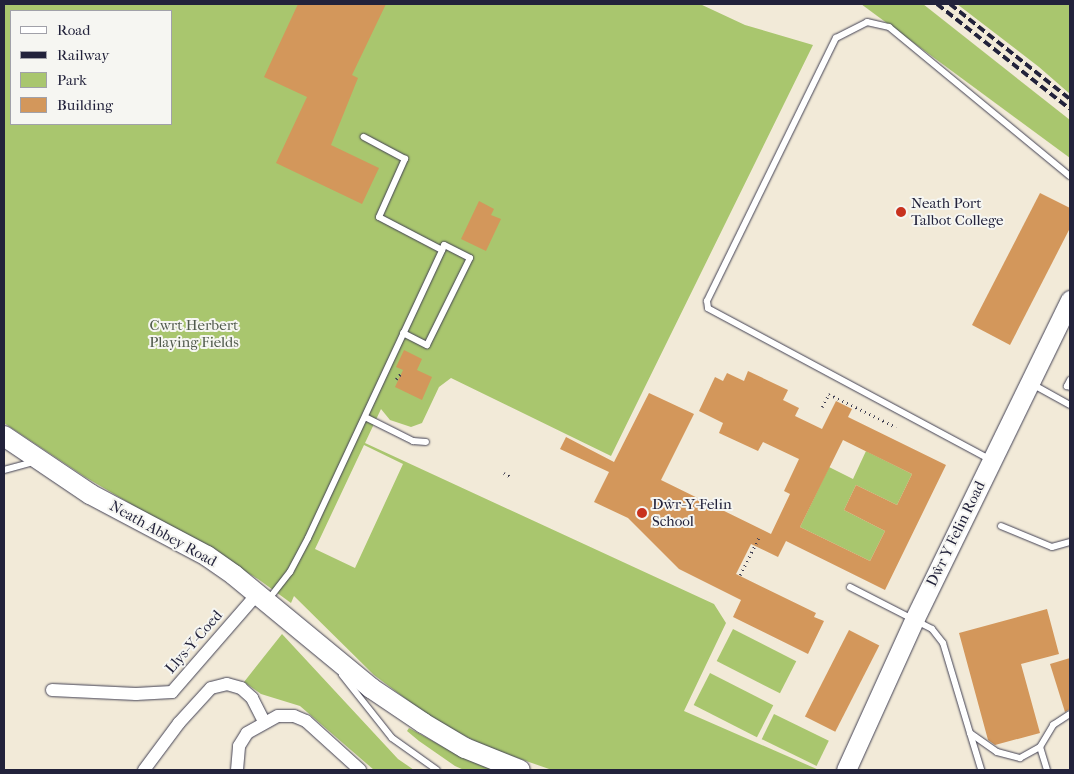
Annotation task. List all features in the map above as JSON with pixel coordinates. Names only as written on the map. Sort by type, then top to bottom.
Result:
[{"type":"main road","name":"Neath Abbey Road","points":[[4,436],[90,494],[207,556],[264,596],[371,688],[423,723],[465,748],[520,770]]},
{"type":"street","name":"Dŵr Y Felin Road","points":[[846,770],[915,618],[1070,300]]},
{"type":"street","name":"Llys-Y-Coed","points":[[52,690],[136,694],[172,692],[264,596]]},
{"type":"street","points":[[144,770],[179,723],[211,688],[227,684],[241,688],[252,698],[264,722]]},
{"type":"street","points":[[237,770],[239,746],[247,733],[278,716],[294,716],[306,721],[360,770]]},
{"type":"lane","points":[[992,461],[708,308],[706,301],[836,38],[867,22],[889,27],[1070,176]]},
{"type":"lane","points":[[364,137],[405,159],[379,217],[442,250]]},
{"type":"lane","points":[[264,596],[290,572],[308,538],[365,417],[403,333],[444,245],[470,258],[426,345],[403,333]]},
{"type":"lane","points":[[1070,380],[1067,386],[1070,387]]},
{"type":"lane","points":[[1030,382],[1070,405]]},
{"type":"lane","points":[[365,417],[413,441],[426,442]]},
{"type":"lane","points":[[4,470],[38,460]]},
{"type":"lane","points":[[1001,526],[1052,547],[1070,542]]},
{"type":"lane","points":[[850,587],[915,618],[932,629],[943,643],[981,770]]},
{"type":"lane","name":"Neath Abbey Road","points":[[315,641],[392,738],[437,770]]},
{"type":"lane","points":[[970,733],[997,752],[1020,758],[1040,747],[1053,725],[1070,714]]},
{"type":"lane","points":[[1040,747],[1047,770]]},
{"type":"path","points":[[822,407],[829,394],[896,427]]},
{"type":"path","points":[[504,473],[511,477]]},
{"type":"path","points":[[740,575],[759,537]]},
{"type":"green space","name":"Cwrt Herbert Playing Fields","points":[[4,4],[700,4],[745,25],[813,45],[611,456],[451,378],[439,387],[422,423],[411,427],[390,420],[381,409],[365,443],[714,604],[726,623],[684,711],[819,770],[552,770],[486,747],[434,720],[374,675],[294,596],[291,603],[258,579],[85,477],[4,423]],"holes":[[[364,445],[403,464],[355,568],[315,549]]]},
{"type":"green space","points":[[861,4],[923,4],[1070,120],[1070,158]]},
{"type":"green space","points":[[957,4],[1070,4],[1070,94],[1039,67]]},
{"type":"green space","points":[[866,451],[912,474],[897,505],[856,485],[844,510],[885,531],[870,561],[800,527],[829,467],[853,479]]},
{"type":"green space","points":[[733,629],[796,661],[780,693],[717,661]]},
{"type":"green space","points":[[282,634],[398,759],[414,770],[374,770],[300,706],[261,694],[244,682]]},
{"type":"green space","points":[[710,673],[773,705],[757,737],[694,705]]},
{"type":"green space","points":[[774,714],[829,741],[817,766],[762,739]]},
{"type":"green space","points":[[409,728],[460,756],[494,770],[464,770],[455,766],[419,741],[407,731]]},
{"type":"building","points":[[298,4],[386,4],[352,75],[358,78],[331,145],[379,168],[362,204],[276,163],[307,97],[264,77]]},
{"type":"building","points":[[1040,193],[1070,208],[1070,228],[1010,345],[972,325]]},
{"type":"building","points":[[479,201],[494,209],[491,215],[501,219],[486,251],[461,239]]},
{"type":"building","points":[[404,350],[422,359],[417,370],[432,377],[422,400],[395,387],[403,370],[396,367]]},
{"type":"building","points":[[748,371],[788,390],[783,400],[799,408],[795,416],[822,429],[836,401],[852,409],[848,417],[946,465],[885,590],[786,541],[778,557],[751,544],[736,574],[816,613],[814,617],[824,621],[808,654],[733,617],[741,600],[679,569],[628,518],[594,502],[609,472],[560,449],[566,437],[614,462],[649,393],[694,414],[661,480],[771,534],[790,494],[784,491],[799,459],[763,442],[758,451],[719,433],[723,423],[699,411],[715,377],[723,381],[727,373],[744,381]],"holes":[[[843,440],[912,474],[897,505],[856,485],[844,510],[885,531],[870,561],[800,527]]]},
{"type":"building","points":[[1047,609],[1059,654],[1021,664],[1040,733],[995,745],[988,740],[959,633]]},
{"type":"building","points":[[849,630],[879,645],[835,732],[805,716]]},
{"type":"building","points":[[1070,658],[1070,709],[1065,712],[1050,664]]},
{"type":"railway","points":[[937,4],[1070,109]]},
{"type":"railway","points":[[950,4],[1070,99]]},
{"type":"place","name":"Neath Port Talbot College","points":[[901,212]]},
{"type":"place","name":"Dŵr-Y-Felin School","points":[[642,513]]}]
